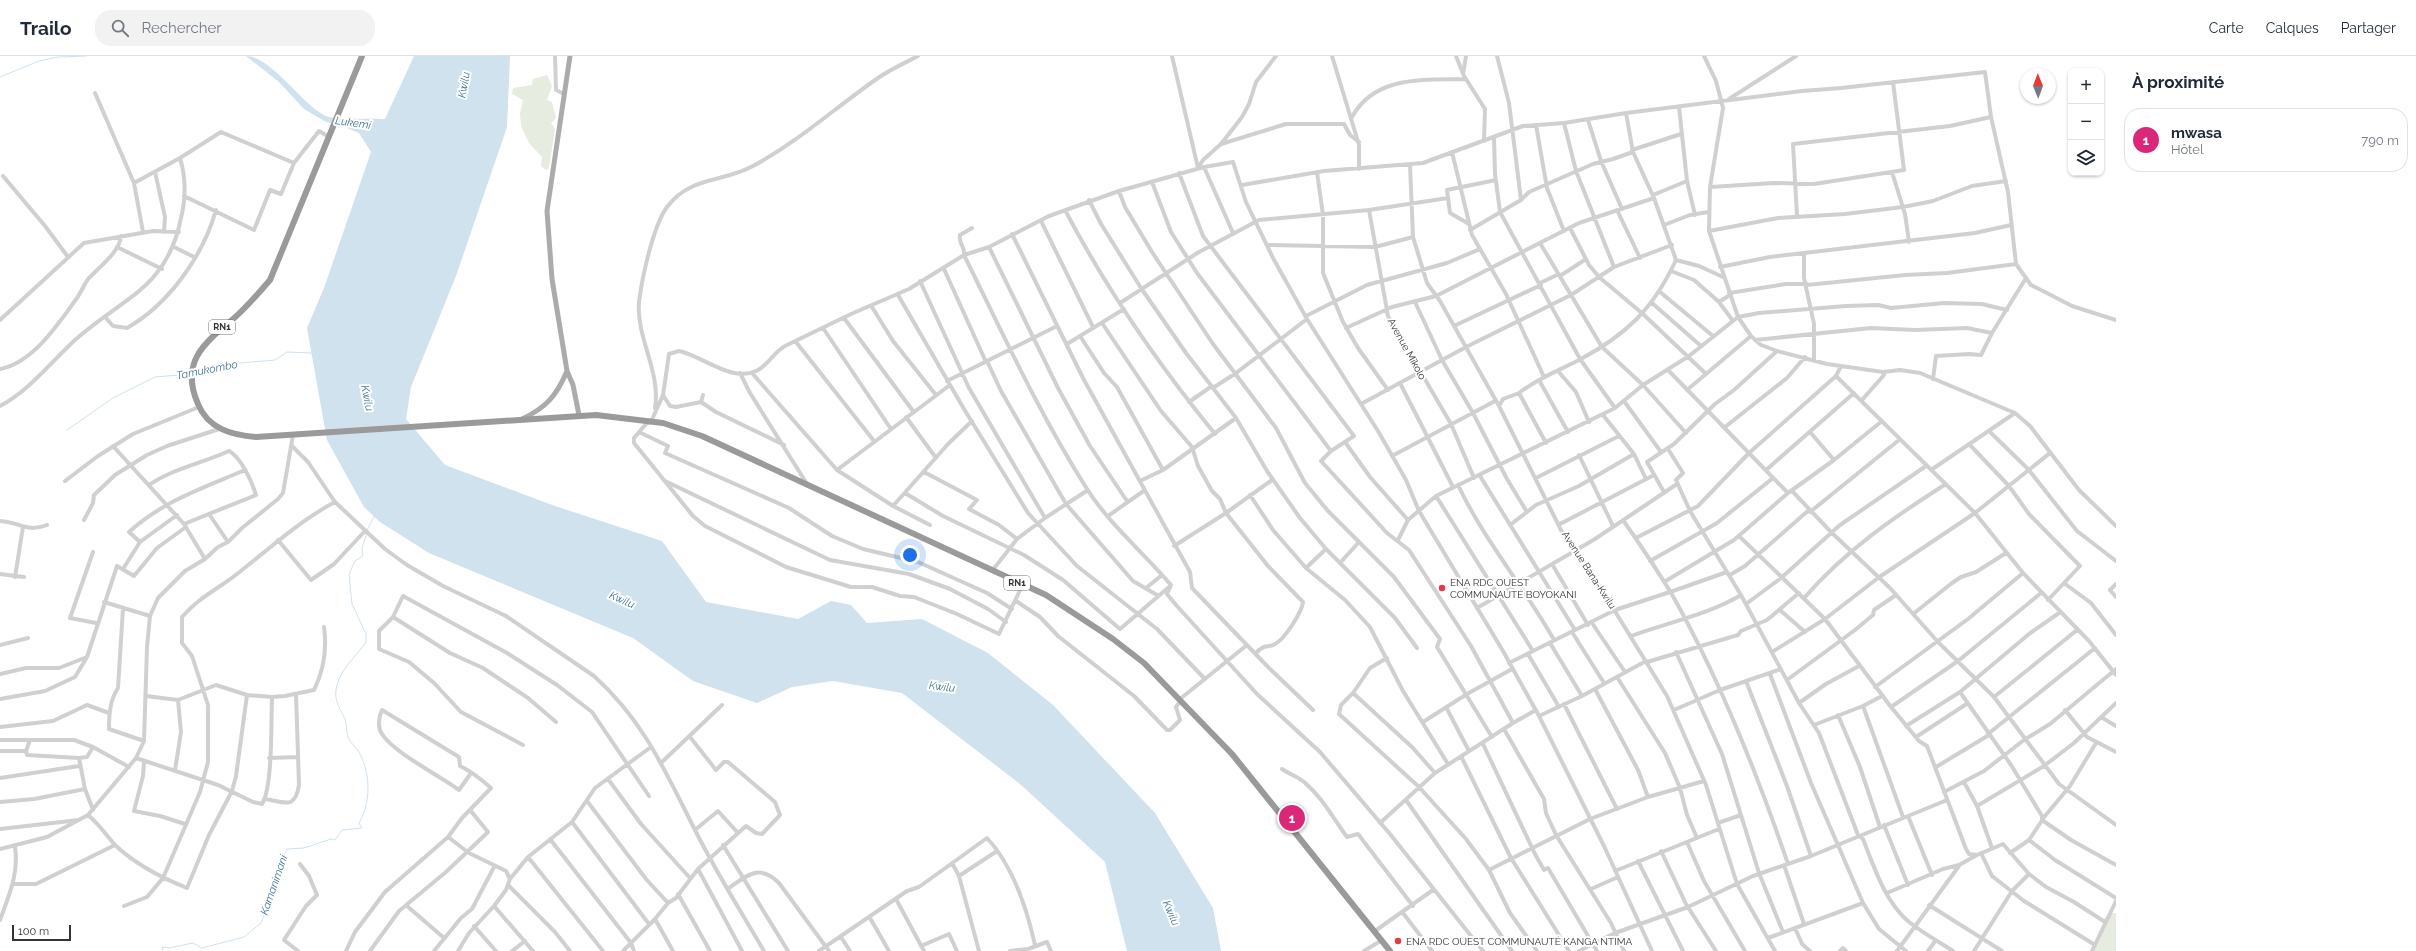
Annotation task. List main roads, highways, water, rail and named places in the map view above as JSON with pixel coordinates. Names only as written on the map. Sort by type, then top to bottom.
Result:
[{"type":"highway","name":"RN1","points":[[362,56],[270,280],[256,297],[204,343],[197,354],[191,377],[199,407],[219,428],[227,433],[256,437],[579,415],[624,417],[684,429],[702,436],[1022,586],[1046,595],[1107,634],[1144,663],[1232,754],[1376,931],[1390,951]]},
{"type":"main road","points":[[570,56],[547,211],[552,278],[567,371],[573,385],[579,415]]},
{"type":"main road","points":[[522,419],[536,412],[549,402],[558,391],[567,371]]},
{"type":"water","name":"Kwilu","points":[[246,56],[256,58],[266,64],[317,111],[326,116],[385,119],[414,56],[510,56],[507,127],[456,276],[411,387],[406,419],[445,465],[555,506],[662,541],[706,602],[798,619],[831,601],[851,605],[867,623],[922,619],[988,653],[1053,705],[1155,813],[1213,908],[1221,951],[1127,951],[1105,862],[1020,784],[902,693],[833,681],[792,687],[757,703],[693,681],[633,638],[429,553],[380,522],[364,507],[327,440],[307,328],[324,288],[371,152],[359,133],[340,125],[326,122],[304,109],[279,82]]},
{"type":"waterway","name":"Lukemi","points":[[0,77],[39,61],[58,57],[86,56]]},
{"type":"waterway","name":"Tamukombo","points":[[195,373],[229,364],[275,360],[287,352],[312,353]]},
{"type":"waterway","name":"Tamukombo","points":[[67,430],[113,398],[155,377],[190,374]]},
{"type":"waterway","name":"Kamanimani","points":[[367,530],[375,515]]},
{"type":"waterway","name":"Kamanimani","points":[[163,951],[162,947],[169,948],[193,943],[202,948],[244,937],[261,923],[270,902],[280,863],[287,849],[304,848],[331,839],[335,840],[342,830],[362,828],[359,823],[366,806],[368,788],[366,769],[359,752],[348,737],[345,719],[337,702],[336,690],[342,673],[366,642],[366,634],[352,604],[349,574],[355,561],[363,556],[362,548],[367,533]]},
{"type":"place","name":"ENA RDC OUEST COMMUNAUTÉ BOYOKANI","points":[[1442,588]]},
{"type":"place","name":"mwasa","points":[[1292,818]]},
{"type":"place","name":"ENA RDC OUEST COMMUNAUTÉ KANGA NTIMA","points":[[1398,941]]}]
